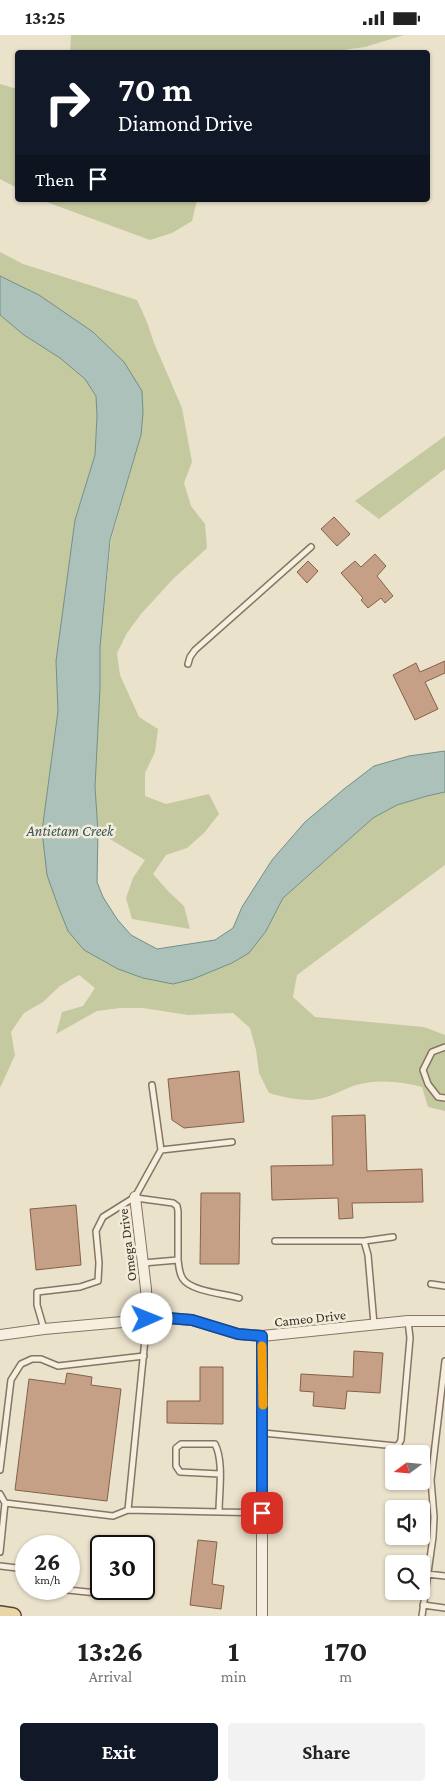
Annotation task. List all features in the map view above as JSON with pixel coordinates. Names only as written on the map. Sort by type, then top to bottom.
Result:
[{"type":"main road","points":[[0,1614],[13,1616]]},
{"type":"street","name":"Omega Drive","points":[[135,1197],[143,1263],[147,1319]]},
{"type":"street","name":"Cameo Drive","points":[[0,1335],[44,1329],[168,1318],[192,1320],[238,1334],[262,1336],[408,1321],[445,1321]]},
{"type":"street","points":[[262,1336],[262,1616]]},
{"type":"lane","points":[[188,664],[195,649],[311,547]]},
{"type":"lane","points":[[445,1047],[432,1052],[423,1070],[428,1084],[438,1097],[445,1098]]},
{"type":"lane","points":[[44,1329],[37,1305],[37,1292],[80,1287],[98,1281],[99,1263],[96,1231],[103,1217],[135,1197],[161,1151],[152,1085]]},
{"type":"lane","points":[[161,1151],[232,1142]]},
{"type":"lane","points":[[135,1197],[173,1203],[177,1206],[178,1260],[182,1279],[187,1284],[239,1298]]},
{"type":"lane","points":[[275,1241],[364,1241],[393,1237]]},
{"type":"lane","points":[[364,1241],[368,1255],[374,1325]]},
{"type":"lane","points":[[143,1263],[178,1260]]},
{"type":"lane","points":[[431,1284],[445,1286]]},
{"type":"lane","points":[[128,1509],[147,1319]]},
{"type":"lane","points":[[263,1433],[396,1446],[399,1444],[401,1440],[410,1338],[408,1321]]},
{"type":"lane","points":[[0,1470],[11,1380],[21,1364],[32,1359],[41,1359],[58,1367],[144,1356]]},
{"type":"lane","points":[[429,1555],[434,1517],[431,1480],[443,1395],[445,1361]]},
{"type":"lane","points":[[219,1512],[220,1474],[220,1453],[215,1444],[181,1444],[176,1448],[176,1466],[180,1472],[220,1474]]},
{"type":"lane","points":[[0,1494],[5,1503],[0,1551]]},
{"type":"lane","points":[[5,1503],[113,1516],[128,1509],[262,1513]]},
{"type":"lane","points":[[0,1566],[15,1568]]},
{"type":"lane","points":[[430,1574],[445,1576]]},
{"type":"lane","points":[[422,1616],[424,1600]]},
{"type":"lane","points":[[423,1605],[445,1608]]},
{"type":"green space","points":[[71,35],[404,35],[365,47],[343,50],[70,50]]},
{"type":"green space","points":[[0,84],[15,88],[15,187],[0,179]]},
{"type":"green space","points":[[46,202],[197,202],[192,221],[172,233],[150,240]]},
{"type":"green space","points":[[0,252],[23,264],[137,300],[182,408],[192,462],[184,483],[191,506],[205,524],[207,548],[173,579],[141,614],[127,633],[117,653],[120,675],[139,717],[158,729],[155,752],[145,773],[145,796],[166,804],[209,794],[219,814],[204,833],[187,848],[166,855],[153,874],[184,906],[190,929],[132,919],[126,898],[133,878],[145,860],[98,832],[95,787],[100,647],[111,540],[141,435],[39,295],[0,276]]},
{"type":"green space","points":[[0,315],[24,335],[60,358],[85,379],[96,396],[95,455],[75,520],[56,661],[58,711],[42,831],[143,978],[173,984],[193,979],[232,963],[266,931],[283,898],[373,818],[397,805],[445,792],[445,865],[297,975],[293,997],[315,1017],[424,1027],[445,1035],[445,1111],[428,1107],[422,1087],[397,1082],[364,1083],[323,1098],[311,1100],[269,1093],[259,1073],[256,1050],[250,1028],[233,1013],[188,1015],[143,1008],[120,1008],[97,1011],[56,1034],[62,1012],[83,1006],[95,988],[79,975],[60,986],[43,1002],[24,1013],[11,1032],[15,1055],[0,1088]]},
{"type":"green space","points":[[445,436],[445,469],[379,519],[355,501]]},
{"type":"water","name":"Antietam Creek","points":[[0,276],[39,295],[93,332],[124,362],[142,391],[141,435],[110,540],[100,647],[95,787],[98,832],[97,882],[103,897],[117,919],[131,935],[157,949],[215,940],[233,928],[242,907],[272,860],[305,822],[344,789],[374,766],[409,756],[445,751],[445,792],[397,805],[373,818],[283,898],[266,931],[249,953],[232,963],[193,979],[173,984],[143,978],[118,969],[84,950],[68,931],[47,875],[42,831],[58,711],[56,661],[75,520],[95,455],[96,396],[85,379],[60,358],[24,335],[0,315]]},
{"type":"building","points":[[334,517],[350,534],[337,546],[321,529]]},
{"type":"building","points":[[375,554],[386,566],[377,576],[393,596],[385,603],[381,598],[368,608],[361,600],[363,598],[341,573],[355,561],[361,567]]},
{"type":"building","points":[[308,561],[318,571],[307,583],[297,572]]},
{"type":"building","points":[[445,661],[445,673],[425,682],[438,709],[415,720],[393,675],[416,663],[420,672]]},
{"type":"building","points":[[239,1071],[244,1122],[184,1128],[172,1120],[168,1079]]},
{"type":"building","points":[[365,1115],[367,1171],[422,1169],[423,1202],[352,1203],[353,1218],[339,1219],[338,1198],[272,1200],[271,1166],[333,1165],[332,1116]]},
{"type":"building","points":[[201,1193],[240,1193],[239,1264],[200,1264]]},
{"type":"building","points":[[76,1205],[81,1265],[36,1270],[30,1209]]},
{"type":"building","points":[[354,1351],[383,1353],[380,1393],[347,1391],[345,1409],[313,1406],[314,1392],[300,1391],[301,1374],[353,1377]]},
{"type":"building","points":[[200,1367],[223,1367],[223,1424],[167,1423],[167,1401],[200,1401]]},
{"type":"building","points":[[67,1373],[92,1377],[91,1385],[121,1389],[107,1501],[15,1490],[29,1379],[65,1384]]},
{"type":"building","points":[[198,1540],[217,1542],[212,1584],[224,1586],[221,1609],[190,1605]]},
{"type":"slow traffic","points":[[262,1346],[263,1405]]},
{"type":"route","points":[[147,1319],[192,1320],[238,1334],[262,1336],[262,1513]]}]
